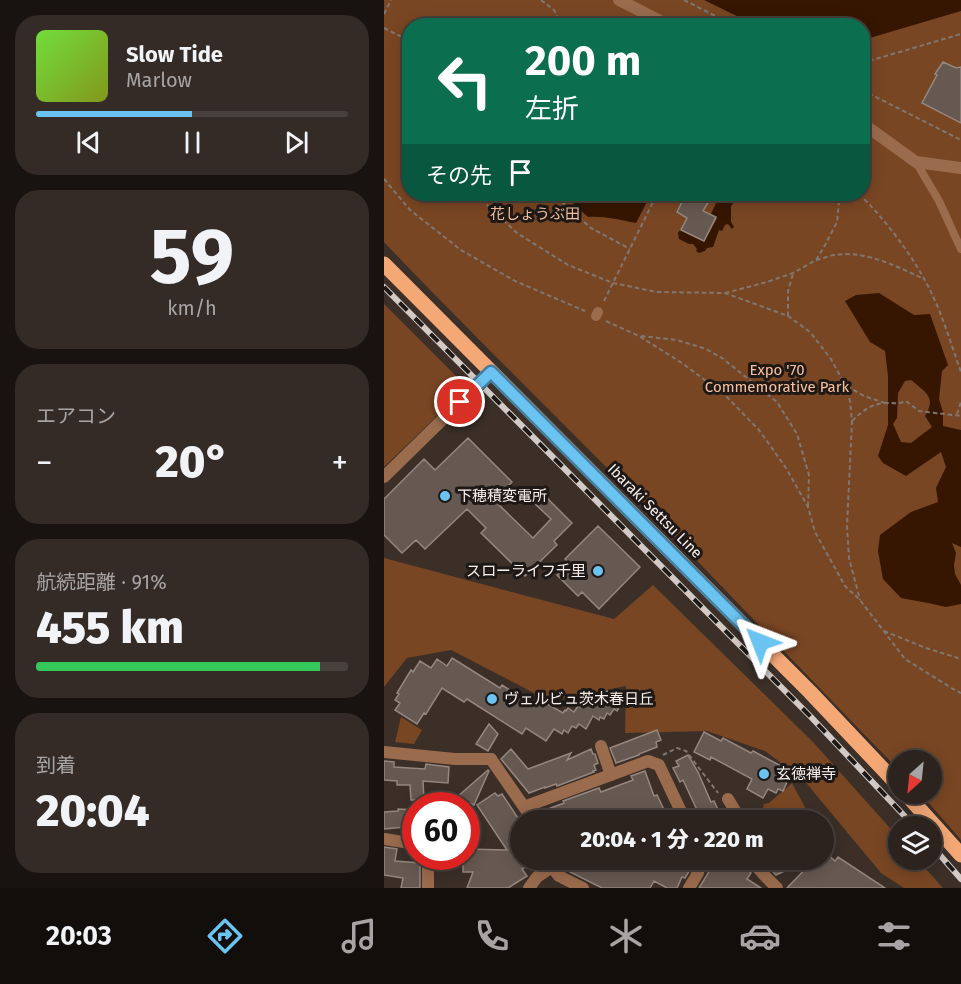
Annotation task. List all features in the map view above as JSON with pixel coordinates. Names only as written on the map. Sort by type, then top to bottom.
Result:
[{"type":"main road","name":"Ibaraki Settsu Line","points":[[384,264],[810,692],[888,774]]},
{"type":"main road","points":[[915,804],[961,855]]},
{"type":"street","points":[[619,0],[654,18]]},
{"type":"street","points":[[870,129],[916,162],[961,168]]},
{"type":"street","points":[[384,477],[491,372]]},
{"type":"street","points":[[601,746],[611,774]]},
{"type":"street","points":[[384,752],[455,759],[491,759],[526,810]]},
{"type":"street","points":[[524,807],[648,761],[660,765],[678,810]]},
{"type":"street","points":[[728,799],[733,810]]},
{"type":"street","points":[[384,839],[402,841]]},
{"type":"street","points":[[428,870],[428,888]]},
{"type":"street","points":[[529,888],[544,870]]},
{"type":"street","points":[[555,870],[559,876],[583,888]]},
{"type":"street","points":[[689,888],[699,870]]},
{"type":"street","points":[[760,870],[777,888]]},
{"type":"lane","points":[[916,162],[939,201],[961,249]]},
{"type":"path","points":[[384,14],[391,0]]},
{"type":"path","points":[[541,0],[554,10],[558,18]]},
{"type":"path","points":[[684,0],[719,18]]},
{"type":"path","points":[[384,28],[402,37]]},
{"type":"path","points":[[870,61],[961,34]]},
{"type":"path","points":[[870,94],[961,140]]},
{"type":"path","points":[[384,179],[402,200]]},
{"type":"path","points":[[402,201],[410,210],[461,250],[515,281],[597,314],[639,336],[682,363],[725,395],[759,430],[786,468],[808,507],[815,532],[845,586],[860,600],[905,658],[961,693]]},
{"type":"path","points":[[560,201],[591,228],[630,249]]},
{"type":"path","points":[[597,314],[654,201]]},
{"type":"path","points":[[816,260],[837,222],[839,201]]},
{"type":"path","points":[[867,201],[911,257],[924,279],[932,294],[961,372]]},
{"type":"path","points":[[484,202],[517,233],[568,265],[613,283],[657,292],[725,293],[767,282],[793,273],[816,260],[835,255],[864,255],[924,279]]},
{"type":"path","points":[[788,316],[788,291],[793,273]]},
{"type":"path","points":[[384,287],[478,384],[812,717],[905,816]]},
{"type":"path","points":[[725,293],[788,316],[810,332],[831,359],[846,385],[852,421],[847,526],[849,558],[860,600]]},
{"type":"path","points":[[639,336],[677,340],[706,349],[722,357],[777,402],[797,434],[809,475],[808,507]]},
{"type":"path","points":[[846,385],[864,396],[885,403],[900,404],[906,401],[919,411],[961,416]]},
{"type":"path","points":[[957,414],[961,402]]},
{"type":"path","points":[[852,421],[866,408],[885,403]]},
{"type":"path","points":[[882,630],[961,659]]},
{"type":"path","points":[[667,752],[677,748],[686,751],[716,792],[728,799]]},
{"type":"path","points":[[942,858],[961,880]]},
{"type":"green space","name":"Expo '70 Commemorative Park","points":[[384,0],[961,0],[961,840],[930,804],[942,804],[942,750],[888,750],[888,759],[611,472],[384,242]]},
{"type":"green space","points":[[384,304],[467,387],[384,467]]},
{"type":"green space","points":[[384,558],[614,619],[653,585],[813,742],[888,826],[888,870],[927,870],[943,888],[904,888],[881,873],[834,816],[834,810],[829,810],[803,779],[765,751],[707,731],[625,733],[626,686],[564,698],[536,694],[451,650],[407,658],[384,687]]},
{"type":"green space","points":[[401,717],[422,730],[414,744],[395,742]]},
{"type":"green space","points":[[792,783],[806,810],[763,810],[764,804],[769,803]]},
{"type":"shaded area","points":[[704,0],[961,0],[961,11],[870,38],[870,18],[741,18]]},
{"type":"shaded area","points":[[570,201],[647,201],[636,223],[588,217]]},
{"type":"shaded area","points":[[719,201],[735,201],[731,206],[731,222],[734,227],[732,229],[728,224],[725,225],[722,231],[719,230],[713,247],[699,253],[693,244],[679,239],[678,233],[680,230],[704,242],[717,218],[711,214]]},
{"type":"shaded area","points":[[879,293],[914,315],[930,314],[948,365],[942,371],[939,399],[943,412],[943,426],[961,430],[961,547],[952,543],[956,553],[955,574],[961,585],[961,604],[946,607],[901,598],[883,579],[878,551],[880,535],[911,512],[938,502],[936,488],[946,467],[941,452],[906,476],[883,463],[878,456],[888,425],[888,376],[885,351],[870,342],[845,301],[856,295]],"holes":[[[911,380],[930,399],[925,416],[932,427],[911,443],[901,442],[893,424],[897,418],[898,393],[905,381]]]},
{"type":"building","points":[[943,62],[956,68],[961,67],[961,123],[922,103]]},
{"type":"building","points":[[682,201],[709,201],[703,211],[716,217],[704,241],[681,230],[687,218],[677,212]]},
{"type":"building","name":"下穂積変電所","points":[[468,438],[512,482],[503,491],[506,493],[496,502],[533,538],[551,519],[532,501],[541,492],[572,523],[554,541],[557,545],[525,576],[481,533],[486,528],[467,509],[425,549],[416,540],[402,553],[384,535],[384,499],[424,459],[435,470]]},
{"type":"building","name":"スローライフ千里","points":[[598,526],[640,567],[599,609],[582,592],[578,596],[557,575],[569,563],[565,559]]},
{"type":"building","name":"ヴェルビュ茨木春日丘","points":[[452,658],[500,688],[502,685],[535,706],[539,699],[563,713],[568,708],[574,712],[578,706],[581,707],[588,695],[599,702],[607,691],[623,701],[617,711],[614,709],[610,715],[607,713],[604,719],[600,717],[599,720],[593,716],[586,729],[579,724],[576,728],[572,726],[568,733],[564,730],[562,734],[554,729],[546,741],[526,728],[522,734],[467,699],[464,702],[442,688],[417,724],[395,710],[400,703],[395,700],[399,694],[397,693],[411,670],[413,672],[420,661],[431,668],[437,659],[447,666]]},
{"type":"building","points":[[489,724],[498,734],[488,751],[476,744]]},
{"type":"building","points":[[657,730],[661,740],[656,742],[657,747],[616,763],[610,748]]},
{"type":"building","points":[[704,732],[721,741],[723,738],[751,753],[753,751],[781,766],[779,769],[786,773],[784,776],[787,782],[783,791],[778,789],[776,793],[768,789],[763,798],[747,789],[752,779],[711,757],[710,760],[694,752]]},
{"type":"building","points":[[511,749],[528,769],[571,753],[567,760],[591,749],[598,763],[594,765],[596,770],[594,772],[557,786],[556,784],[529,793],[501,759]]},
{"type":"building","points":[[688,755],[711,802],[714,801],[718,810],[697,810],[683,780],[680,782],[673,768],[679,766],[676,761]]},
{"type":"building","points":[[384,761],[394,762],[394,767],[425,769],[426,764],[449,767],[448,783],[423,781],[424,792],[410,792],[410,785],[397,785],[397,781],[384,780]]},
{"type":"building","points":[[488,770],[489,771],[480,792],[463,792]]},
{"type":"building","points":[[645,771],[654,796],[657,795],[664,810],[546,810],[599,788],[601,792],[633,780],[631,776]]},
{"type":"building","points":[[495,793],[498,796],[502,794],[513,810],[510,810],[510,870],[523,870],[527,876],[508,888],[467,888],[473,872],[463,872],[463,870],[480,870],[480,849],[507,850],[480,810],[480,803]]},
{"type":"building","points":[[398,809],[402,809],[402,827],[384,829],[384,812],[398,811]]},
{"type":"building","points":[[384,847],[397,849],[395,861],[402,862],[402,870],[420,870],[420,888],[401,888],[403,878],[384,875]]},
{"type":"building","points":[[838,857],[885,888],[787,888],[804,870],[834,870],[834,860]]},
{"type":"building","points":[[571,870],[690,870],[685,878],[682,877],[677,888],[667,888],[654,881],[650,888],[602,888],[570,872]]},
{"type":"building","points":[[710,870],[749,870],[751,873],[747,879],[761,888],[699,888]]},
{"type":"building","points":[[772,870],[786,870],[776,875]]},
{"type":"railway","points":[[384,287],[811,717],[905,816]]},
{"type":"railway","points":[[942,857],[961,879]]},
{"type":"place","name":"下穂積変電所","points":[[445,496]]},
{"type":"place","name":"スローライフ千里","points":[[598,571]]},
{"type":"place","name":"ヴェルビュ茨木春日丘","points":[[492,699]]},
{"type":"place","name":"玄徳禅寺","points":[[764,774]]},
{"type":"route","points":[[460,402],[491,372],[760,642]]},
{"type":"park label","name":"花しょうぶ田","points":[[535,214]]}]
